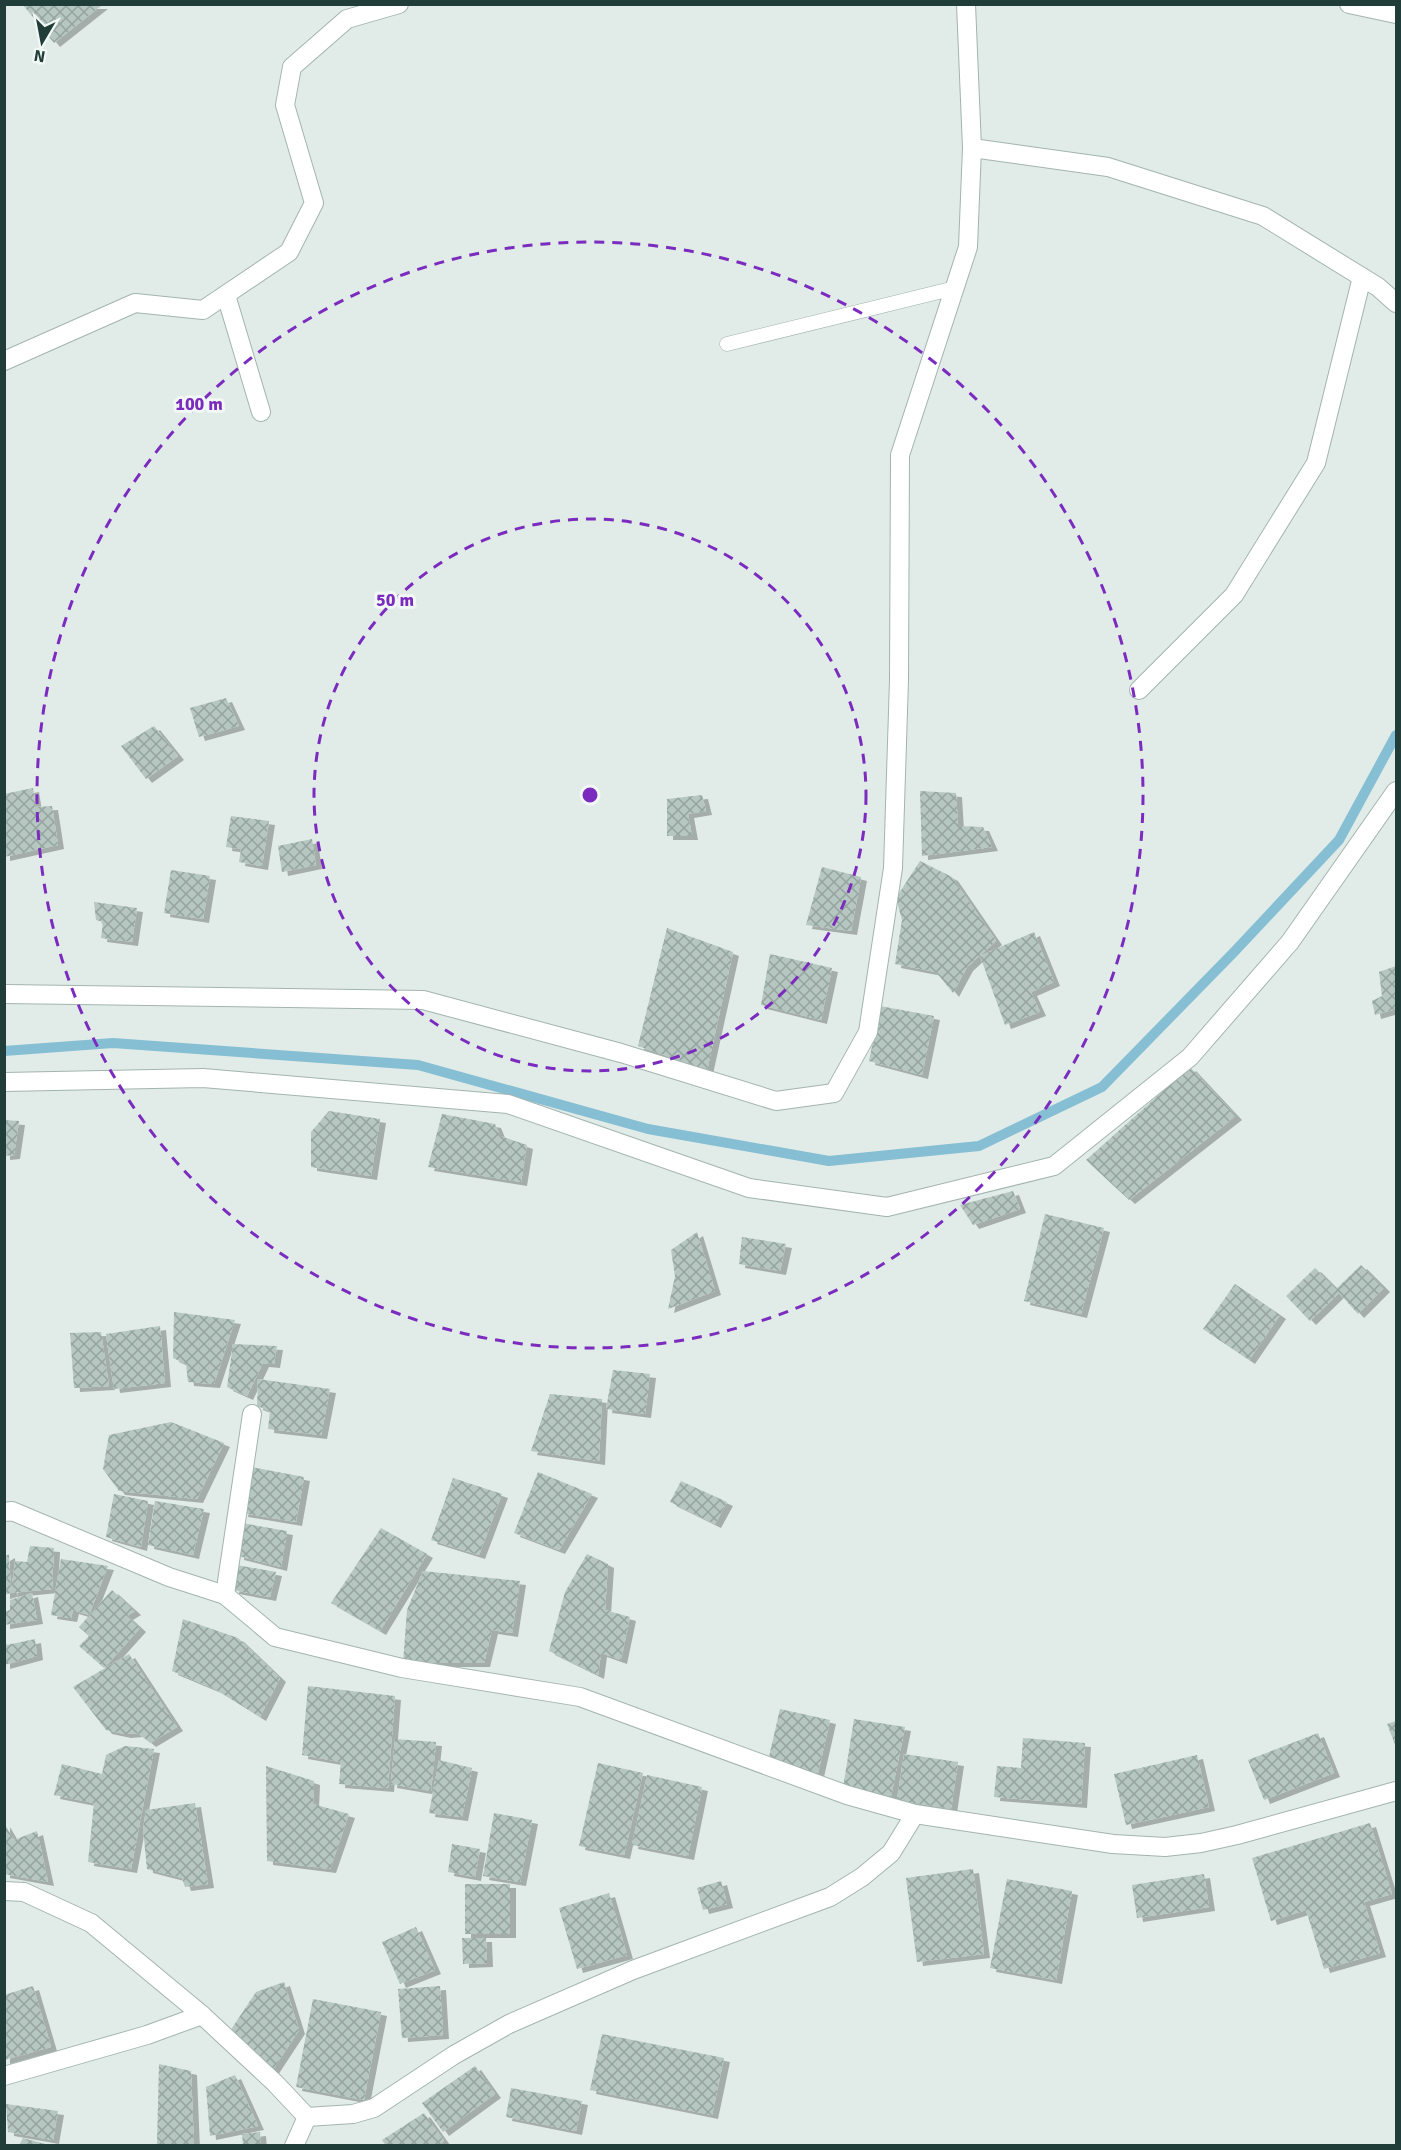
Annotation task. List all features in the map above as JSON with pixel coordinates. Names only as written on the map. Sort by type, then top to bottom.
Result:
[{"type":"street","points":[[4,361],[135,303],[203,310],[289,252],[314,203],[285,105],[292,67],[347,19],[399,4]]},
{"type":"street","points":[[4,994],[423,1000],[621,1053],[776,1101],[834,1093],[868,1032],[892,868],[899,680],[900,455],[968,247],[972,148],[966,4]]},
{"type":"street","points":[[1349,4],[1396,14]]},
{"type":"street","points":[[972,148],[1108,166],[1263,216],[1362,276],[1396,303]]},
{"type":"street","points":[[1139,690],[1234,595],[1317,463],[1362,276]]},
{"type":"street","points":[[226,295],[261,412]]},
{"type":"street","points":[[4,1082],[203,1078],[508,1104],[749,1188],[887,1207],[1054,1166],[1190,1058],[1290,942],[1396,791]]},
{"type":"street","points":[[225,1595],[252,1414]]},
{"type":"street","points":[[4,1512],[12,1511],[169,1577],[225,1595],[275,1637],[402,1668],[580,1697],[847,1795],[915,1814],[1113,1844],[1165,1847],[1201,1843],[1237,1835],[1396,1791]]},
{"type":"street","points":[[307,2117],[353,2114],[374,2108],[454,2055],[509,2024],[633,1970],[830,1897],[862,1877],[891,1853],[915,1814]]},
{"type":"street","points":[[4,1891],[24,1892],[91,1923],[202,2015],[275,2083],[307,2117]]},
{"type":"street","points":[[4,2076],[147,2035],[202,2015]]},
{"type":"street","points":[[294,2145],[307,2117]]},
{"type":"lane","points":[[727,344],[956,288]]},
{"type":"building","points":[[23,5],[102,5],[54,43]]},
{"type":"building","points":[[226,698],[239,726],[199,737],[190,708]]},
{"type":"building","points":[[154,726],[178,756],[146,779],[121,746]]},
{"type":"building","points":[[33,788],[36,807],[52,806],[58,845],[4,857],[4,794]]},
{"type":"building","points":[[920,791],[956,793],[958,826],[983,827],[992,847],[922,856]]},
{"type":"building","points":[[702,795],[706,811],[688,814],[692,836],[667,836],[667,799]]},
{"type":"building","points":[[231,816],[269,821],[262,866],[239,862],[241,849],[226,847]]},
{"type":"building","points":[[312,839],[316,865],[282,872],[278,846]]},
{"type":"building","points":[[920,861],[952,877],[996,941],[967,967],[953,993],[936,972],[895,964],[902,920],[896,898]]},
{"type":"building","points":[[822,867],[861,877],[851,931],[806,925]]},
{"type":"building","points":[[171,870],[210,876],[203,919],[164,913]]},
{"type":"building","points":[[94,902],[137,908],[132,942],[101,938],[103,922],[96,920]]},
{"type":"building","points":[[667,928],[733,952],[707,1070],[638,1046]]},
{"type":"building","points":[[1034,932],[1054,982],[1031,992],[1040,1012],[1005,1025],[980,956]]},
{"type":"building","points":[[770,954],[832,968],[821,1020],[761,1005]]},
{"type":"building","points":[[1396,966],[1396,1009],[1375,1015],[1372,1001],[1382,996],[1379,972]]},
{"type":"building","points":[[880,1006],[934,1016],[922,1075],[869,1061]]},
{"type":"building","points":[[1190,1067],[1236,1116],[1129,1200],[1086,1160]]},
{"type":"building","points":[[329,1111],[380,1119],[371,1176],[311,1167],[311,1132]]},
{"type":"building","points":[[442,1114],[495,1124],[500,1136],[527,1145],[521,1182],[428,1167]]},
{"type":"building","points":[[4,1120],[19,1121],[14,1155],[4,1156]]},
{"type":"building","points":[[1013,1191],[1020,1209],[973,1225],[960,1205]]},
{"type":"building","points":[[1045,1214],[1104,1228],[1081,1314],[1024,1301]]},
{"type":"building","points":[[697,1232],[715,1291],[668,1309],[675,1276],[671,1250]]},
{"type":"building","points":[[742,1237],[786,1244],[780,1271],[739,1264]]},
{"type":"building","points":[[1361,1265],[1384,1288],[1358,1314],[1339,1293],[1310,1321],[1286,1296],[1315,1268],[1336,1289]]},
{"type":"building","points":[[1235,1284],[1280,1315],[1249,1360],[1203,1329]]},
{"type":"building","points":[[174,1312],[235,1320],[214,1384],[188,1382],[186,1364],[173,1358]]},
{"type":"building","points":[[160,1326],[165,1383],[114,1389],[106,1334]]},
{"type":"building","points":[[101,1332],[109,1386],[74,1388],[70,1333]]},
{"type":"building","points":[[233,1344],[277,1346],[274,1364],[263,1363],[247,1396],[227,1387]]},
{"type":"building","points":[[613,1370],[650,1374],[645,1414],[606,1409]]},
{"type":"building","points":[[258,1379],[330,1389],[321,1435],[268,1429],[270,1411],[257,1406]]},
{"type":"building","points":[[550,1394],[602,1399],[599,1461],[531,1451]]},
{"type":"building","points":[[171,1422],[224,1443],[197,1499],[119,1491],[103,1469],[109,1435]]},
{"type":"building","points":[[251,1467],[304,1477],[296,1522],[242,1513]]},
{"type":"building","points":[[538,1472],[592,1494],[559,1550],[514,1533]]},
{"type":"building","points":[[453,1478],[502,1494],[479,1555],[431,1540]]},
{"type":"building","points":[[681,1481],[727,1502],[715,1524],[670,1502]]},
{"type":"building","points":[[114,1494],[148,1501],[141,1547],[106,1537]]},
{"type":"building","points":[[155,1501],[204,1509],[193,1555],[148,1545]]},
{"type":"building","points":[[242,1523],[287,1531],[281,1567],[238,1556]]},
{"type":"building","points":[[381,1528],[427,1554],[380,1631],[331,1603]]},
{"type":"building","points":[[30,1546],[54,1548],[52,1589],[11,1593],[15,1561],[27,1562]]},
{"type":"building","points":[[9,1554],[11,1593],[4,1595],[4,1557]]},
{"type":"building","points":[[587,1554],[608,1564],[605,1610],[630,1617],[621,1660],[601,1653],[598,1675],[549,1651],[565,1592]]},
{"type":"building","points":[[61,1559],[108,1566],[89,1615],[73,1610],[71,1618],[51,1615]]},
{"type":"building","points":[[237,1565],[276,1572],[270,1597],[233,1590]]},
{"type":"building","points":[[423,1571],[520,1581],[512,1633],[492,1630],[484,1663],[403,1663],[407,1610]]},
{"type":"building","points":[[112,1590],[135,1611],[127,1616],[140,1628],[104,1668],[79,1646],[89,1636],[79,1627]]},
{"type":"building","points":[[32,1593],[37,1620],[4,1625],[4,1612],[10,1610],[10,1600]]},
{"type":"building","points":[[183,1619],[238,1638],[280,1678],[260,1717],[215,1689],[172,1671]]},
{"type":"building","points":[[4,1639],[7,1645],[35,1639],[37,1656],[4,1665]]},
{"type":"building","points":[[129,1654],[177,1727],[150,1743],[138,1733],[125,1734],[106,1730],[73,1687]]},
{"type":"building","points":[[308,1686],[395,1696],[388,1788],[339,1784],[341,1762],[302,1755]]},
{"type":"building","points":[[780,1709],[830,1720],[818,1773],[768,1761]]},
{"type":"building","points":[[854,1719],[905,1727],[891,1796],[843,1788]]},
{"type":"building","points":[[1396,1721],[1396,1747],[1387,1724]]},
{"type":"building","points":[[1318,1733],[1334,1773],[1264,1800],[1248,1760]]},
{"type":"building","points":[[1023,1738],[1085,1743],[1081,1804],[994,1797],[997,1766],[1021,1768]]},
{"type":"building","points":[[395,1739],[436,1742],[431,1791],[391,1784]]},
{"type":"building","points":[[125,1746],[154,1749],[131,1869],[88,1862],[94,1803],[54,1795],[62,1764],[102,1774],[106,1755]]},
{"type":"building","points":[[904,1754],[958,1762],[951,1809],[897,1800]]},
{"type":"building","points":[[1197,1755],[1209,1807],[1126,1825],[1114,1774]]},
{"type":"building","points":[[439,1760],[472,1768],[462,1817],[429,1813]]},
{"type":"building","points":[[598,1763],[643,1773],[624,1855],[579,1846]]},
{"type":"building","points":[[266,1766],[314,1781],[313,1804],[349,1814],[330,1869],[267,1861]]},
{"type":"building","points":[[647,1775],[702,1787],[688,1856],[632,1845]]},
{"type":"building","points":[[195,1803],[208,1884],[185,1887],[182,1878],[147,1869],[143,1829],[146,1810]]},
{"type":"building","points":[[494,1813],[532,1820],[520,1882],[483,1876]]},
{"type":"building","points":[[4,1823],[14,1840],[37,1831],[48,1882],[4,1874]]},
{"type":"building","points":[[1370,1823],[1392,1894],[1364,1902],[1380,1953],[1324,1969],[1306,1910],[1271,1921],[1252,1858]]},
{"type":"building","points":[[452,1844],[480,1849],[475,1877],[448,1872]]},
{"type":"building","points":[[973,1869],[984,1954],[917,1962],[906,1878]]},
{"type":"building","points":[[1204,1874],[1209,1907],[1137,1918],[1132,1885]]},
{"type":"building","points":[[1007,1879],[1072,1891],[1056,1980],[990,1968]]},
{"type":"building","points":[[721,1881],[727,1904],[703,1910],[697,1888]]},
{"type":"building","points":[[465,1884],[510,1884],[510,1934],[465,1934]]},
{"type":"building","points":[[609,1893],[627,1955],[577,1969],[559,1908]]},
{"type":"building","points":[[416,1927],[435,1970],[400,1984],[382,1942]]},
{"type":"building","points":[[462,1938],[486,1938],[487,1963],[463,1964]]},
{"type":"building","points":[[284,1982],[299,2030],[272,2071],[230,2031],[256,1992]]},
{"type":"building","points":[[33,1986],[51,2047],[4,2060],[4,1995]]},
{"type":"building","points":[[440,1986],[443,2035],[402,2038],[398,1989]]},
{"type":"building","points":[[313,1999],[381,2012],[364,2100],[296,2087]]},
{"type":"building","points":[[602,2034],[724,2058],[712,2115],[590,2090]]},
{"type":"building","points":[[159,2064],[191,2071],[194,2146],[157,2144]]},
{"type":"building","points":[[475,2066],[495,2094],[443,2132],[422,2103]]},
{"type":"building","points":[[235,2075],[258,2126],[210,2136],[206,2087]]},
{"type":"building","points":[[511,2088],[582,2101],[576,2131],[506,2117]]},
{"type":"building","points":[[6,2104],[58,2111],[53,2140],[8,2132]]},
{"type":"building","points":[[424,2113],[444,2141],[438,2146],[386,2146],[382,2140]]},
{"type":"building","points":[[260,2132],[261,2146],[243,2146],[242,2134]]},
{"type":"building","points":[[23,2138],[49,2145],[49,2146],[19,2146]]},
{"type":"waterway","points":[[4,1051],[113,1043],[418,1065],[648,1129],[829,1161],[979,1146],[1102,1087],[1235,951],[1339,840],[1396,735]]}]
